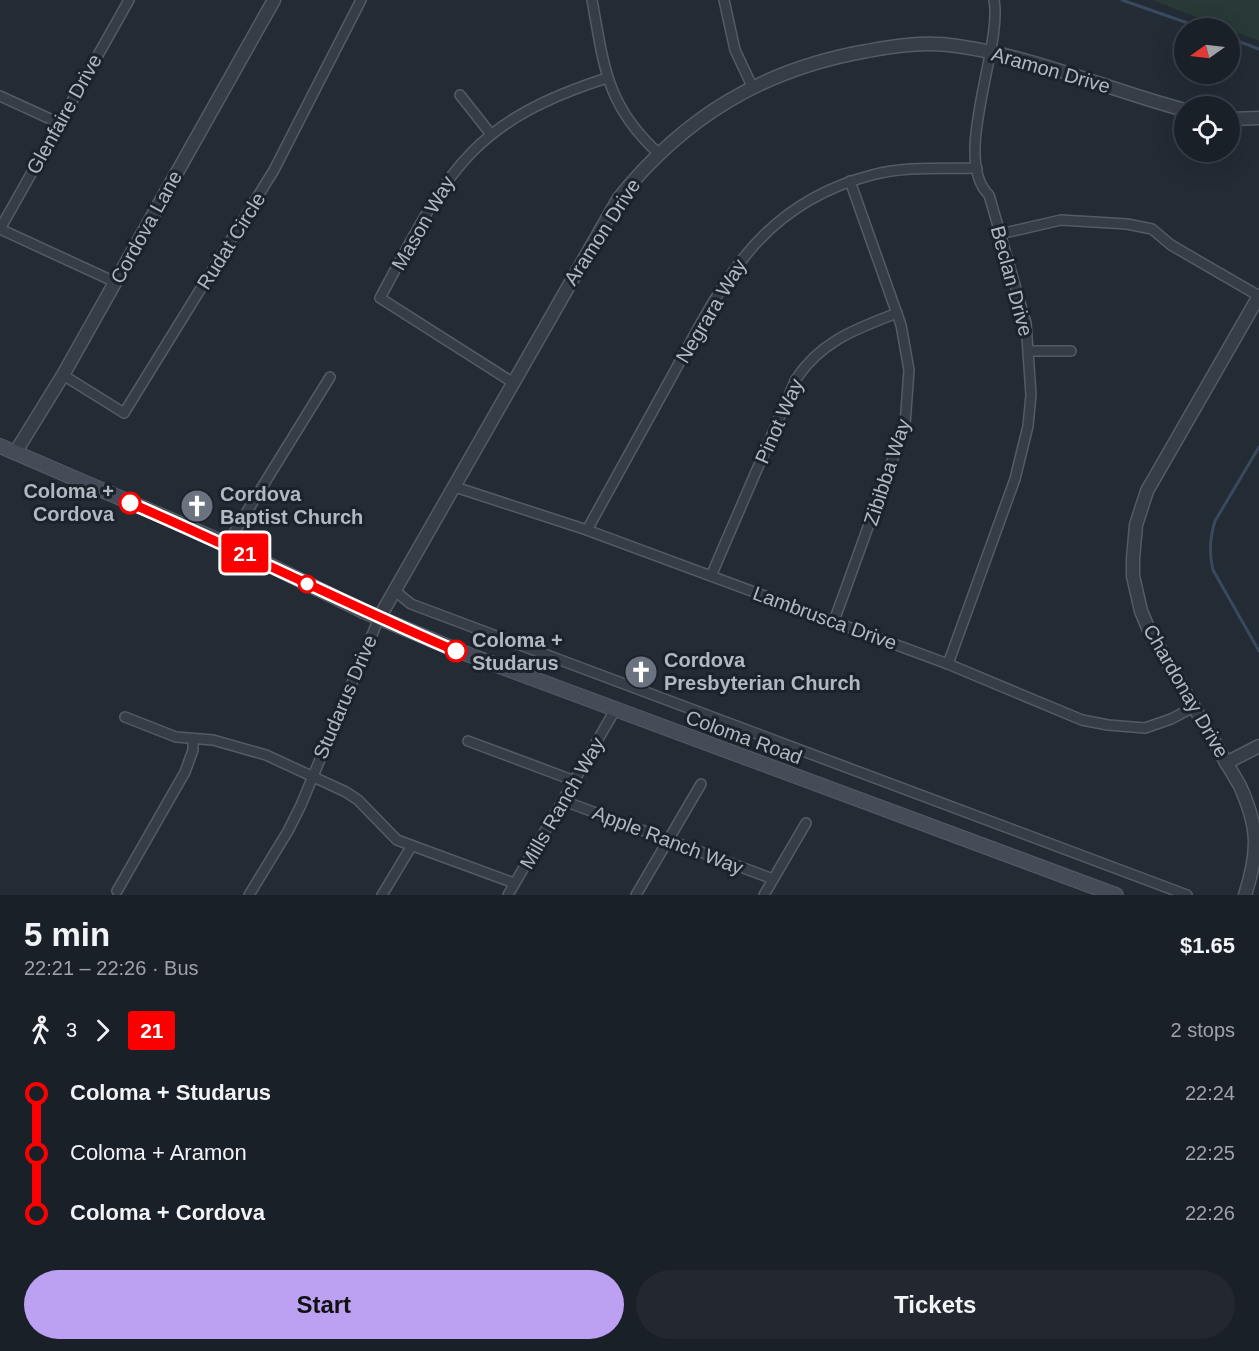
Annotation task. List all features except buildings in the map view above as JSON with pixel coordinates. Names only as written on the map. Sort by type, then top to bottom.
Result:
[{"type":"main road","name":"Coloma Road","points":[[0,446],[227,544],[379,618],[456,651],[1116,895]]},
{"type":"street","name":"Glenfaire Drive","points":[[0,229],[129,0]]},
{"type":"street","name":"Cordova Lane","points":[[15,453],[63,375],[274,0]]},
{"type":"street","name":"Rudat Circle","points":[[63,375],[124,413],[274,170],[362,0]]},
{"type":"street","points":[[592,0],[606,78],[630,123],[658,153]]},
{"type":"street","points":[[724,0],[735,50],[752,87]]},
{"type":"street","name":"Beclan Drive","points":[[948,663],[1015,479],[1023,450],[1031,395],[1030,351],[1019,292],[989,195],[981,187],[977,168],[978,113],[995,22],[994,0]]},
{"type":"street","name":"Aramon Drive","points":[[379,618],[455,487],[512,381],[619,198],[658,153],[706,115],[752,87],[809,63],[888,47],[926,43],[990,52],[1174,107]]},
{"type":"street","name":"Mason Way","points":[[512,381],[381,298],[445,181],[460,162],[490,134],[525,110],[554,96],[606,78]]},
{"type":"street","points":[[460,95],[490,134]]},
{"type":"street","points":[[0,96],[59,123]]},
{"type":"street","points":[[1240,118],[1259,118]]},
{"type":"street","name":"Negrara Way","points":[[587,530],[720,289],[734,267],[751,247],[790,212],[850,181],[898,170],[977,168]]},
{"type":"street","name":"Zibibba Way","points":[[834,621],[905,425],[909,370],[897,313],[850,181]]},
{"type":"street","points":[[1000,234],[1061,220],[1127,224],[1152,230],[1259,296]]},
{"type":"street","points":[[0,229],[116,282]]},
{"type":"street","name":"Chardonay Drive","points":[[1245,895],[1258,838],[1247,799],[1141,611],[1133,576],[1136,525],[1147,491],[1259,296]]},
{"type":"street","name":"Pinot Way","points":[[711,576],[796,380],[804,367],[825,345],[844,334],[897,313]]},
{"type":"street","points":[[1030,351],[1071,351]]},
{"type":"street","points":[[227,544],[330,377]]},
{"type":"street","name":"Lambrusca Drive","points":[[455,487],[587,530],[948,663],[1082,720],[1107,725],[1145,728],[1171,719],[1194,707]]},
{"type":"street","name":"Coloma Road","points":[[395,591],[411,604],[1187,895]]},
{"type":"street","name":"Studarus Drive","points":[[249,895],[288,831],[379,618]]},
{"type":"street","name":"Mills Ranch Way","points":[[507,895],[564,801],[615,710]]},
{"type":"street","points":[[125,717],[159,733],[241,746],[312,776],[358,800],[390,834],[411,846],[514,883]]},
{"type":"street","points":[[117,891],[186,772],[193,750],[193,740]]},
{"type":"street","points":[[468,741],[575,782]]},
{"type":"street","points":[[1227,763],[1259,746]]},
{"type":"street","points":[[636,895],[701,784]]},
{"type":"street","name":"Apple Ranch Way","points":[[564,801],[773,879]]},
{"type":"street","points":[[764,895],[806,823]]},
{"type":"street","points":[[382,895],[411,846]]},
{"type":"shaded area","points":[[1152,0],[1259,0],[1259,41],[1240,34],[1240,18],[1199,18]]},
{"type":"waterway","points":[[1122,0],[1174,18]]},
{"type":"waterway","points":[[1240,42],[1259,49]]},
{"type":"waterway","points":[[1259,447],[1215,521],[1211,539],[1213,570],[1259,651]]},
{"type":"bus line","name":"21","points":[[130,503],[227,544],[363,611],[456,651]]},
{"type":"place","name":"Coloma + Cordova","points":[[130,503]]},
{"type":"place","name":"Cordova Baptist Church","points":[[197,506]]},
{"type":"place","name":"Coloma + Studarus","points":[[456,651]]},
{"type":"place","name":"Cordova Presbyterian Church","points":[[641,672]]}]
